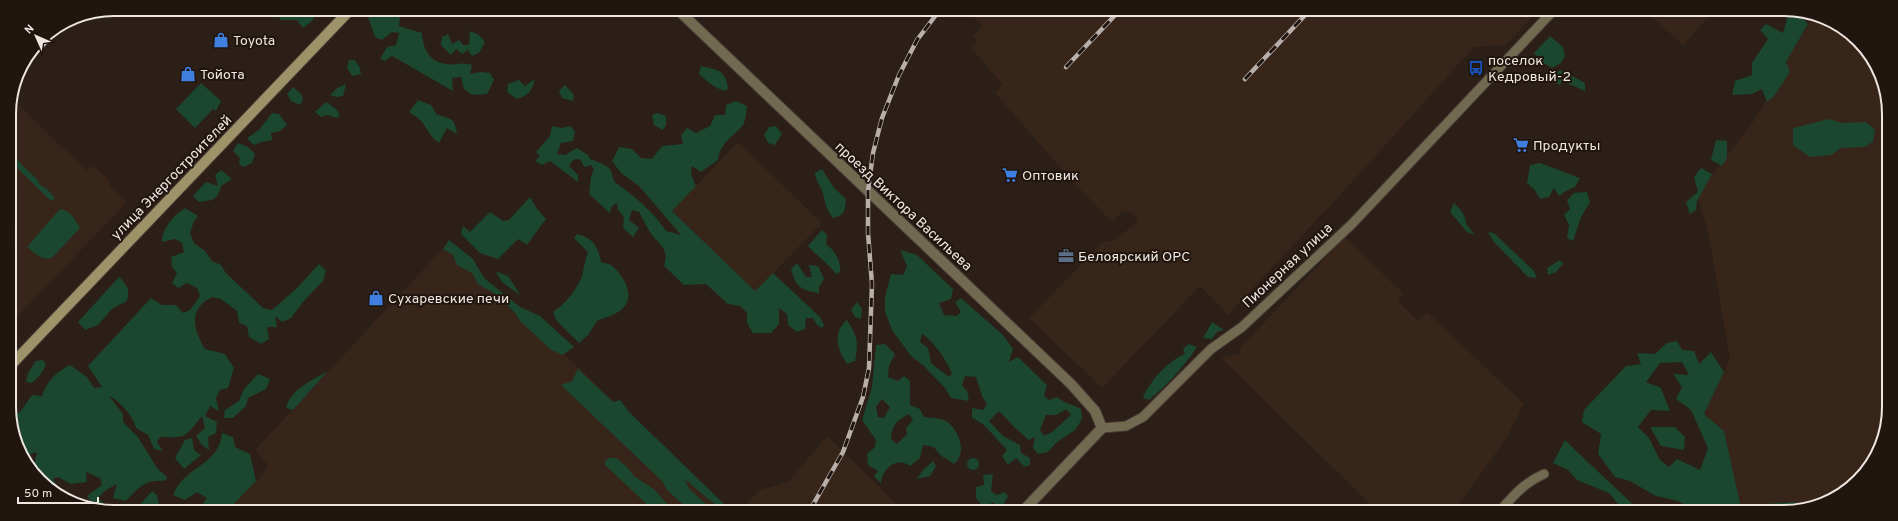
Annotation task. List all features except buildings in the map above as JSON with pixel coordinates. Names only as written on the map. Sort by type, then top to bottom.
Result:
[{"type":"main road","name":"улица Энергостроителей","points":[[16,360],[346,16]]},
{"type":"street","name":"проезд Виктора Васильева","points":[[684,16],[1071,384],[1095,411],[1102,428]]},
{"type":"street","name":"Пионерная улица","points":[[1102,428],[1126,426],[1143,418],[1211,349],[1242,327],[1355,221],[1548,16]]},
{"type":"street","points":[[1029,505],[1102,428]]},
{"type":"street","points":[[1505,505],[1514,494],[1529,481],[1544,474]]},
{"type":"shaded area","points":[[977,16],[1533,16],[1506,45],[1474,47],[1341,194],[1228,315],[1200,286],[1102,388],[1029,318],[1102,243],[1114,240],[1138,222],[1132,213],[1123,211],[1112,222],[1073,182],[995,93],[1003,85],[971,48],[977,41],[973,36],[983,25],[975,18]]},
{"type":"shaded area","points":[[1651,16],[1709,16],[1683,45]]},
{"type":"shaded area","points":[[1810,19],[1822,23],[1849,40],[1866,59],[1877,82],[1880,95],[1882,107],[1881,420],[1875,445],[1866,462],[1849,481],[1833,492],[1816,500],[1791,505],[1740,505],[1724,432],[1704,414],[1730,359],[1708,231],[1697,195],[1753,122],[1785,70],[1789,55],[1807,27]]},
{"type":"shaded area","points":[[17,103],[86,170],[94,166],[110,181],[110,186],[127,202],[16,318]]},
{"type":"shaded area","points":[[738,142],[822,223],[755,292],[672,211]]},
{"type":"shaded area","points":[[1345,237],[1404,294],[1398,301],[1418,321],[1427,312],[1524,404],[1506,439],[1458,505],[1371,505],[1221,358],[1239,354],[1241,352],[1239,349]]},
{"type":"shaded area","points":[[448,243],[722,505],[233,505],[264,473],[268,465],[255,450]]},
{"type":"shaded area","points":[[827,436],[898,505],[744,505],[760,490],[788,482]]},
{"type":"green space","points":[[278,16],[315,16],[312,21],[303,28],[297,20],[281,20]]},
{"type":"green space","points":[[400,16],[399,26],[422,33],[424,44],[431,58],[441,63],[464,63],[472,65],[470,74],[480,72],[490,73],[494,80],[487,94],[472,95],[464,89],[461,77],[452,78],[453,91],[392,56],[385,61],[380,59],[387,47],[396,45],[399,33],[392,32],[382,40],[375,37],[368,17]]},
{"type":"green space","points":[[1788,16],[1802,18],[1808,24],[1786,62],[1790,72],[1774,96],[1767,102],[1762,89],[1752,94],[1732,95],[1735,81],[1752,75],[1752,63],[1768,39],[1760,30],[1766,24],[1783,33]]},
{"type":"green space","points":[[470,31],[479,35],[485,42],[479,53],[472,56],[468,50],[462,54],[456,49],[451,55],[441,45],[442,37],[448,34],[452,44],[459,40],[463,45],[469,45]]},
{"type":"green space","points":[[1550,36],[1563,47],[1565,56],[1561,63],[1552,68],[1540,61],[1534,53]]},
{"type":"green space","points":[[349,60],[355,60],[360,68],[361,74],[352,76],[347,68]]},
{"type":"green space","points":[[701,66],[720,71],[723,74],[727,82],[728,88],[726,91],[715,87],[699,74]]},
{"type":"green space","points":[[1563,71],[1585,83],[1585,91],[1562,81],[1560,85],[1542,77],[1545,73]]},
{"type":"green space","points":[[535,79],[529,92],[521,98],[517,99],[507,92],[508,84],[519,80],[525,86]]},
{"type":"green space","points":[[201,83],[221,101],[216,111],[213,109],[195,128],[176,109]]},
{"type":"green space","points":[[346,84],[343,96],[336,97],[330,95],[337,88]]},
{"type":"green space","points":[[565,85],[574,95],[573,101],[562,98],[559,91]]},
{"type":"green space","points":[[293,87],[302,95],[303,100],[300,105],[291,101],[287,94]]},
{"type":"green space","points":[[418,100],[431,105],[437,115],[452,120],[454,122],[457,134],[447,128],[439,143],[436,141],[421,121],[409,112]]},
{"type":"green space","points":[[736,101],[747,106],[743,125],[722,148],[718,160],[701,172],[692,166],[691,174],[696,186],[672,211],[755,291],[773,273],[820,317],[824,325],[822,328],[817,325],[813,318],[806,318],[805,329],[797,332],[788,325],[787,314],[779,308],[779,324],[771,333],[753,333],[747,323],[747,313],[740,306],[728,304],[706,284],[684,285],[664,266],[666,256],[665,252],[650,232],[639,212],[632,210],[629,220],[639,228],[633,237],[623,228],[624,217],[618,210],[617,203],[612,206],[610,213],[589,194],[591,176],[594,170],[591,165],[584,167],[580,159],[573,160],[569,166],[578,175],[578,182],[550,161],[542,165],[535,161],[540,156],[536,152],[550,136],[552,126],[562,128],[570,126],[575,131],[573,141],[561,143],[557,154],[565,155],[577,148],[588,155],[590,159],[606,166],[610,169],[615,182],[637,199],[666,231],[681,235],[639,186],[621,173],[612,161],[619,147],[632,149],[641,158],[652,159],[662,146],[683,144],[681,135],[687,128],[696,133],[710,126],[715,115],[725,115],[726,105]]},
{"type":"green space","points":[[326,102],[336,109],[340,115],[337,118],[327,115],[321,117],[315,112]]},
{"type":"green space","points":[[272,113],[279,114],[287,125],[280,131],[271,133],[272,140],[254,145],[247,138],[259,130]]},
{"type":"green space","points":[[657,113],[666,116],[666,126],[662,130],[654,125],[652,115]]},
{"type":"green space","points":[[1829,119],[1841,123],[1866,122],[1875,130],[1873,142],[1864,147],[1841,148],[1831,155],[1810,157],[1793,145],[1793,128]]},
{"type":"green space","points":[[776,126],[782,134],[775,145],[768,143],[764,135],[769,127]]},
{"type":"green space","points":[[1716,140],[1727,141],[1727,158],[1722,166],[1711,160]]},
{"type":"green space","points":[[238,143],[248,147],[255,154],[252,163],[244,167],[239,164],[240,158],[233,151]]},
{"type":"green space","points":[[16,159],[37,179],[40,185],[47,189],[55,198],[51,201],[16,167]]},
{"type":"green space","points":[[1540,163],[1580,178],[1575,187],[1559,196],[1554,188],[1549,197],[1540,199],[1534,189],[1527,183],[1530,165]]},
{"type":"green space","points":[[1701,168],[1712,174],[1697,201],[1696,210],[1690,214],[1686,202],[1698,192],[1694,177]]},
{"type":"green space","points":[[822,169],[834,188],[846,199],[844,212],[833,218],[826,204],[815,173]]},
{"type":"green space","points":[[221,170],[232,179],[221,186],[218,195],[214,199],[199,202],[193,196],[206,182],[218,186],[215,175]]},
{"type":"green space","points":[[1587,192],[1590,202],[1581,217],[1573,241],[1567,238],[1569,225],[1564,215],[1570,209],[1567,200],[1574,193]]},
{"type":"green space","points":[[530,197],[537,209],[546,219],[527,245],[518,239],[498,259],[480,253],[461,234],[463,226],[470,232],[490,212],[503,221],[509,220]]},
{"type":"green space","points":[[1454,203],[1462,212],[1466,224],[1475,235],[1467,232],[1450,212]]},
{"type":"green space","points":[[185,208],[198,216],[194,221],[190,233],[194,243],[205,251],[212,261],[221,265],[226,273],[263,308],[272,310],[297,288],[319,264],[326,271],[323,281],[303,302],[291,318],[282,322],[275,316],[277,327],[267,327],[269,339],[261,344],[249,337],[247,326],[239,323],[237,311],[221,299],[212,297],[199,307],[196,313],[196,327],[205,349],[225,354],[234,368],[228,388],[220,390],[216,398],[219,411],[210,406],[205,416],[217,422],[216,433],[208,437],[209,450],[202,445],[196,436],[205,428],[202,416],[185,435],[176,437],[160,437],[157,442],[163,451],[154,449],[148,435],[136,428],[126,409],[109,396],[123,414],[123,422],[138,437],[157,468],[167,477],[165,481],[152,481],[142,485],[126,501],[113,498],[117,484],[106,490],[98,498],[105,504],[92,503],[87,496],[102,485],[100,478],[86,472],[87,482],[71,484],[58,477],[53,479],[58,488],[54,485],[34,465],[37,452],[29,455],[21,439],[16,413],[20,412],[32,395],[42,396],[46,386],[53,378],[61,370],[70,365],[87,377],[94,388],[102,387],[88,366],[151,298],[162,305],[176,305],[183,313],[190,310],[200,296],[197,288],[187,283],[178,288],[172,283],[177,273],[172,267],[171,257],[184,252],[182,243],[175,239],[162,242],[166,227],[177,214]]},
{"type":"green space","points":[[60,209],[67,211],[74,218],[80,228],[52,258],[48,259],[41,257],[27,247]]},
{"type":"green space","points":[[822,230],[827,235],[826,244],[832,249],[839,260],[840,272],[836,274],[830,266],[808,246]]},
{"type":"green space","points":[[1488,232],[1494,233],[1534,271],[1537,278],[1528,277],[1494,242]]},
{"type":"green space","points":[[577,234],[591,240],[598,251],[601,262],[611,265],[620,274],[628,291],[627,302],[624,307],[615,314],[597,321],[588,335],[579,343],[556,320],[553,312],[570,297],[582,276],[588,252],[574,238]]},
{"type":"green space","points":[[449,240],[473,259],[484,278],[520,307],[540,316],[574,347],[562,355],[550,349],[520,321],[516,314],[497,295],[478,284],[472,273],[457,265],[453,255],[443,249]]},
{"type":"green space","points":[[900,250],[917,255],[953,289],[951,299],[939,303],[944,315],[957,316],[961,312],[955,302],[961,298],[1003,335],[1013,349],[1009,362],[1018,357],[1047,385],[1044,396],[1049,400],[1057,397],[1081,409],[1082,419],[1075,430],[1057,442],[1048,452],[1038,454],[1033,448],[1035,437],[1029,440],[999,411],[989,421],[1003,436],[1020,445],[1021,453],[1030,458],[1030,465],[1025,467],[1016,458],[1008,465],[1002,456],[1007,450],[983,424],[972,418],[972,408],[983,410],[987,404],[982,396],[976,377],[965,376],[962,385],[967,391],[969,401],[951,398],[945,388],[923,365],[911,356],[892,330],[885,312],[885,297],[891,274],[903,275],[907,266]],"holes":[[[922,334],[931,341],[944,358],[952,374],[949,377],[931,363],[928,348],[920,342]],[[1066,409],[1071,415],[1052,432],[1044,436],[1040,430],[1046,415],[1056,415]]]},
{"type":"green space","points":[[1560,260],[1563,264],[1556,272],[1548,275],[1547,268]]},
{"type":"green space","points":[[797,263],[806,277],[812,277],[809,265],[818,266],[824,279],[819,287],[819,293],[807,291],[797,284],[791,269]]},
{"type":"green space","points":[[495,271],[508,276],[521,296],[503,283]]},
{"type":"green space","points":[[119,277],[128,288],[127,301],[112,309],[98,325],[85,330],[78,322]]},
{"type":"green space","points":[[857,302],[862,309],[861,319],[855,317],[851,310]]},
{"type":"green space","points":[[847,320],[855,335],[857,349],[855,361],[847,364],[839,347],[838,336],[839,330]]},
{"type":"green space","points":[[1212,322],[1224,330],[1217,332],[1212,339],[1203,338]]},
{"type":"green space","points":[[1677,341],[1682,350],[1694,351],[1699,364],[1711,352],[1724,372],[1704,414],[1724,431],[1740,505],[1685,505],[1678,501],[1656,496],[1630,481],[1615,477],[1598,454],[1601,434],[1582,422],[1584,410],[1626,366],[1641,364],[1637,353],[1655,354],[1667,343]],"holes":[[[1682,362],[1689,375],[1673,374],[1682,387],[1676,399],[1691,410],[1708,448],[1700,470],[1677,459],[1669,467],[1660,460],[1649,438],[1638,427],[1651,410],[1670,411],[1661,388],[1646,382],[1660,363]]]},
{"type":"green space","points":[[885,344],[895,354],[889,366],[888,377],[898,381],[904,376],[910,381],[910,405],[920,409],[924,417],[944,420],[955,430],[961,448],[958,459],[954,464],[941,456],[934,447],[923,445],[920,458],[910,466],[905,463],[896,463],[891,465],[882,477],[881,483],[874,477],[878,471],[868,465],[867,454],[875,447],[876,440],[862,420],[872,387],[876,345]],"holes":[[[882,399],[890,407],[884,418],[878,417],[876,407]],[[909,414],[913,420],[906,428],[907,434],[897,444],[891,439],[894,427],[901,418]]]},
{"type":"green space","points":[[1189,344],[1197,347],[1181,369],[1149,400],[1143,398],[1160,372],[1166,366],[1185,354],[1183,349]]},
{"type":"green space","points":[[43,360],[46,365],[40,375],[32,383],[26,382],[28,373],[36,361]]},
{"type":"green space","points":[[578,369],[613,402],[620,400],[629,412],[723,505],[717,505],[708,499],[684,479],[690,490],[707,505],[684,505],[667,490],[662,481],[561,385],[572,381]]},
{"type":"green space","points":[[328,371],[293,410],[286,408],[292,395],[297,390]]},
{"type":"green space","points":[[258,374],[270,379],[266,389],[248,398],[246,406],[233,418],[224,418],[225,410],[239,401],[244,389]]},
{"type":"green space","points":[[1650,427],[1675,427],[1685,437],[1684,450],[1661,446]]},
{"type":"green space","points":[[222,433],[233,437],[235,447],[250,454],[256,481],[233,505],[204,505],[207,498],[197,492],[185,500],[173,495],[178,485],[185,478],[215,453]]},
{"type":"green space","points":[[192,438],[194,450],[201,455],[184,469],[175,458],[185,440]]},
{"type":"green space","points":[[1565,440],[1634,505],[1619,505],[1609,493],[1577,480],[1568,470],[1553,463]]},
{"type":"green space","points":[[608,458],[616,458],[625,465],[634,476],[655,490],[668,505],[648,505],[604,464]]},
{"type":"green space","points":[[971,458],[975,458],[979,464],[975,470],[971,470],[967,466],[967,462]]},
{"type":"green space","points":[[933,461],[936,466],[930,476],[917,479],[923,470]]},
{"type":"green space","points":[[993,474],[991,491],[997,495],[1005,492],[1008,496],[1003,505],[995,505],[993,502],[988,505],[982,505],[976,498],[976,487],[984,485],[983,475]]},
{"type":"green space","points":[[152,491],[157,495],[159,505],[140,505]]},
{"type":"green space","points":[[1795,502],[1798,504],[1764,505]]},
{"type":"railway","points":[[813,505],[843,452],[863,397],[869,368],[872,284],[868,233],[868,191],[873,153],[882,118],[899,75],[917,40],[935,16]]},
{"type":"railway","points":[[1066,67],[1114,16]]},
{"type":"railway","points":[[1245,79],[1304,16]]},
{"type":"place","name":"Toyota","points":[[221,40]]},
{"type":"place","name":"поселок Кедровый-2","points":[[1476,68]]},
{"type":"place","name":"Тойота","points":[[188,74]]},
{"type":"place","name":"Продукты","points":[[1521,145]]},
{"type":"place","name":"Оптовик","points":[[1010,175]]},
{"type":"place","name":"Белоярский ОРС","points":[[1066,256]]},
{"type":"place","name":"Сухаревские печи","points":[[376,298]]}]
